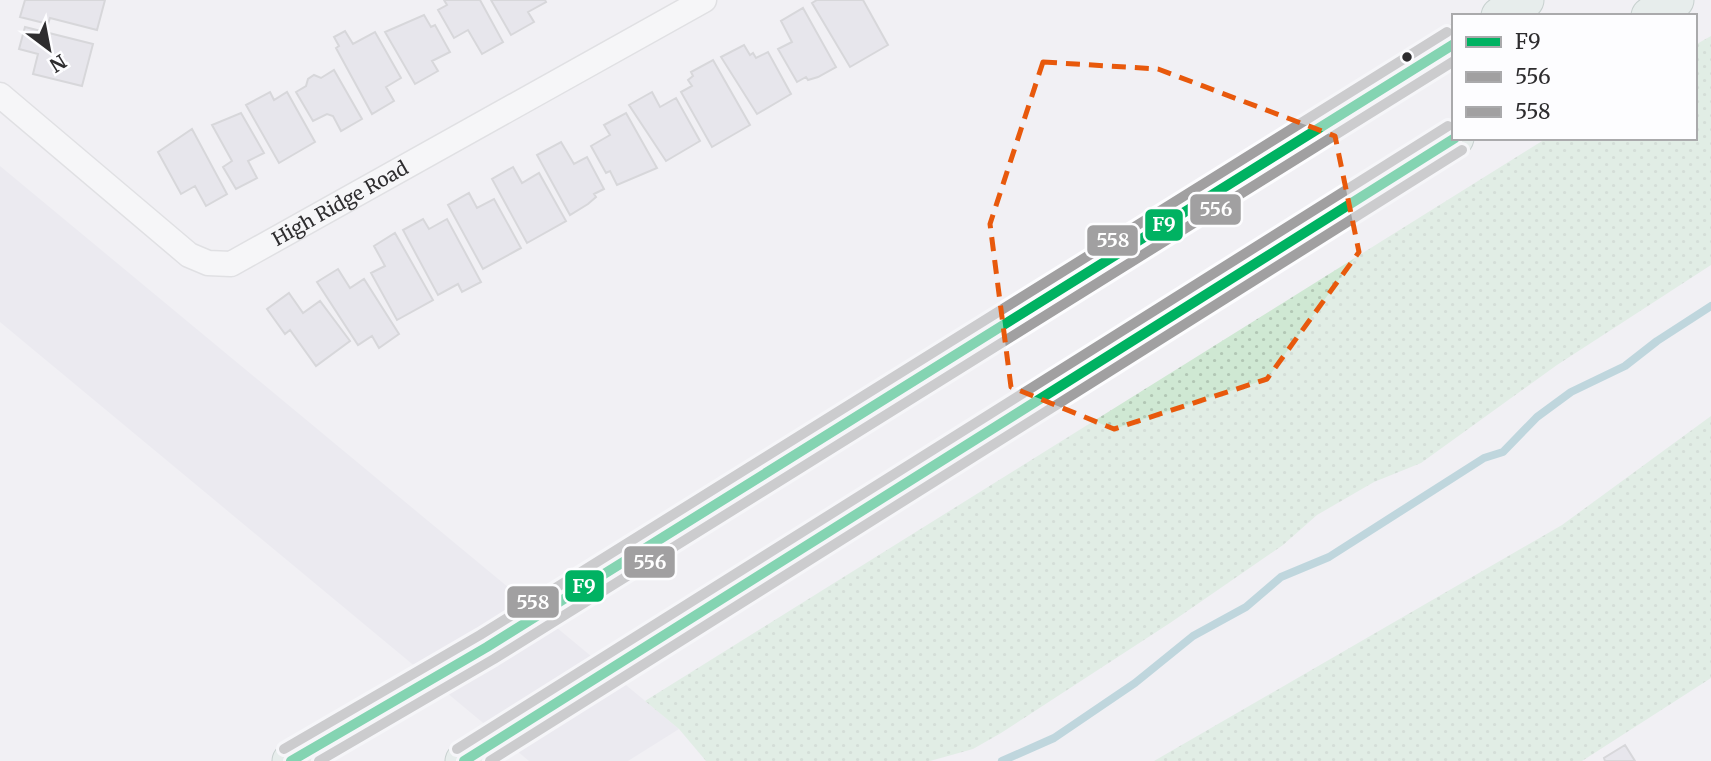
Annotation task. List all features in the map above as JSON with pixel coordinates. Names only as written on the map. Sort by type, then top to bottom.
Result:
[{"type":"main road","points":[[1503,14],[1525,0]]},
{"type":"main road","points":[[1653,14],[1675,0]]},
{"type":"main road","points":[[291,761],[487,647],[1452,45]]},
{"type":"main road","points":[[464,761],[1452,140]]},
{"type":"street","name":"High Ridge Road","points":[[0,95],[189,255],[208,263],[231,264],[704,0]]},
{"type":"highlighted area","points":[[1043,62],[1158,69],[1335,136],[1359,252],[1267,379],[1114,429],[1011,387],[990,224]]},
{"type":"shaded area","points":[[0,166],[679,729],[628,761],[529,761],[0,322]]},
{"type":"green space","points":[[1711,36],[1711,265],[1557,365],[1421,463],[1374,482],[1317,515],[1283,545],[1170,623],[1001,733],[973,749],[930,761],[706,761],[679,729],[645,701],[1544,140],[1697,140],[1697,44]]},
{"type":"green space","points":[[1711,416],[1711,678],[1582,761],[1154,761],[1562,525]]},
{"type":"building","points":[[25,0],[105,0],[97,30],[50,18],[48,24],[20,17]]},
{"type":"building","points":[[444,0],[480,0],[503,42],[482,54],[468,30],[454,38],[438,10],[447,5]]},
{"type":"building","points":[[491,0],[546,2],[528,12],[534,22],[511,35]]},
{"type":"building","points":[[817,0],[863,0],[888,45],[850,67],[812,3]]},
{"type":"building","points":[[803,8],[836,67],[818,77],[808,80],[806,77],[797,82],[778,49],[792,42],[781,21]]},
{"type":"building","points":[[424,15],[431,27],[435,25],[450,52],[432,61],[438,71],[415,84],[385,32]]},
{"type":"building","points":[[25,27],[93,44],[82,86],[33,74],[38,54],[19,49]]},
{"type":"building","points":[[345,31],[353,44],[375,32],[401,78],[386,87],[394,101],[372,114],[336,48],[339,46],[334,37]]},
{"type":"building","points":[[744,45],[750,55],[753,53],[756,58],[768,52],[791,94],[757,114],[721,57]]},
{"type":"building","points":[[713,60],[750,125],[712,147],[681,92],[692,86],[688,80],[693,76],[691,72]]},
{"type":"building","points":[[334,70],[362,119],[341,131],[333,116],[327,114],[313,121],[296,92],[306,86],[308,79],[314,75],[321,78]]},
{"type":"building","points":[[270,92],[274,100],[287,92],[315,142],[279,163],[246,105]]},
{"type":"building","points":[[652,92],[660,107],[676,98],[700,141],[666,161],[629,105]]},
{"type":"building","points":[[241,113],[264,153],[248,161],[257,178],[236,189],[223,167],[232,161],[212,125]]},
{"type":"building","points":[[626,113],[657,168],[617,185],[610,171],[606,173],[591,146],[610,135],[604,125]]},
{"type":"building","points":[[192,129],[227,194],[206,206],[195,186],[181,194],[158,152]]},
{"type":"building","points":[[561,142],[574,164],[587,157],[604,189],[594,194],[596,197],[588,204],[570,215],[537,155]]},
{"type":"building","points":[[513,167],[522,183],[539,173],[566,221],[527,243],[492,179]]},
{"type":"building","points":[[469,193],[477,208],[494,199],[521,248],[483,269],[448,205]]},
{"type":"building","points":[[423,219],[429,229],[447,219],[481,282],[462,292],[458,284],[438,295],[403,230]]},
{"type":"building","points":[[395,233],[433,300],[397,320],[371,273],[385,266],[374,246]]},
{"type":"building","points":[[338,269],[350,288],[364,279],[399,334],[379,348],[372,336],[358,345],[317,282]]},
{"type":"building","points":[[289,293],[303,313],[320,301],[350,341],[316,366],[290,330],[285,334],[267,309]]},
{"type":"building","points":[[1625,745],[1635,761],[1605,761],[1604,758]]},
{"type":"waterway","points":[[1002,761],[1054,738],[1135,683],[1193,636],[1246,607],[1281,577],[1329,557],[1484,458],[1503,452],[1537,417],[1571,392],[1625,366],[1657,341],[1711,306]]},
{"type":"transit line","name":"558","points":[[284,749],[480,635],[1447,32]]},
{"type":"transit line","name":"F9","points":[[291,761],[487,647],[1452,45]]},
{"type":"transit line","name":"556","points":[[319,761],[494,659],[1452,62]]},
{"type":"transit line","name":"558","points":[[457,749],[1448,126]]},
{"type":"transit line","name":"F9","points":[[464,761],[1452,140]]},
{"type":"transit line","name":"556","points":[[490,761],[1462,150]]}]
